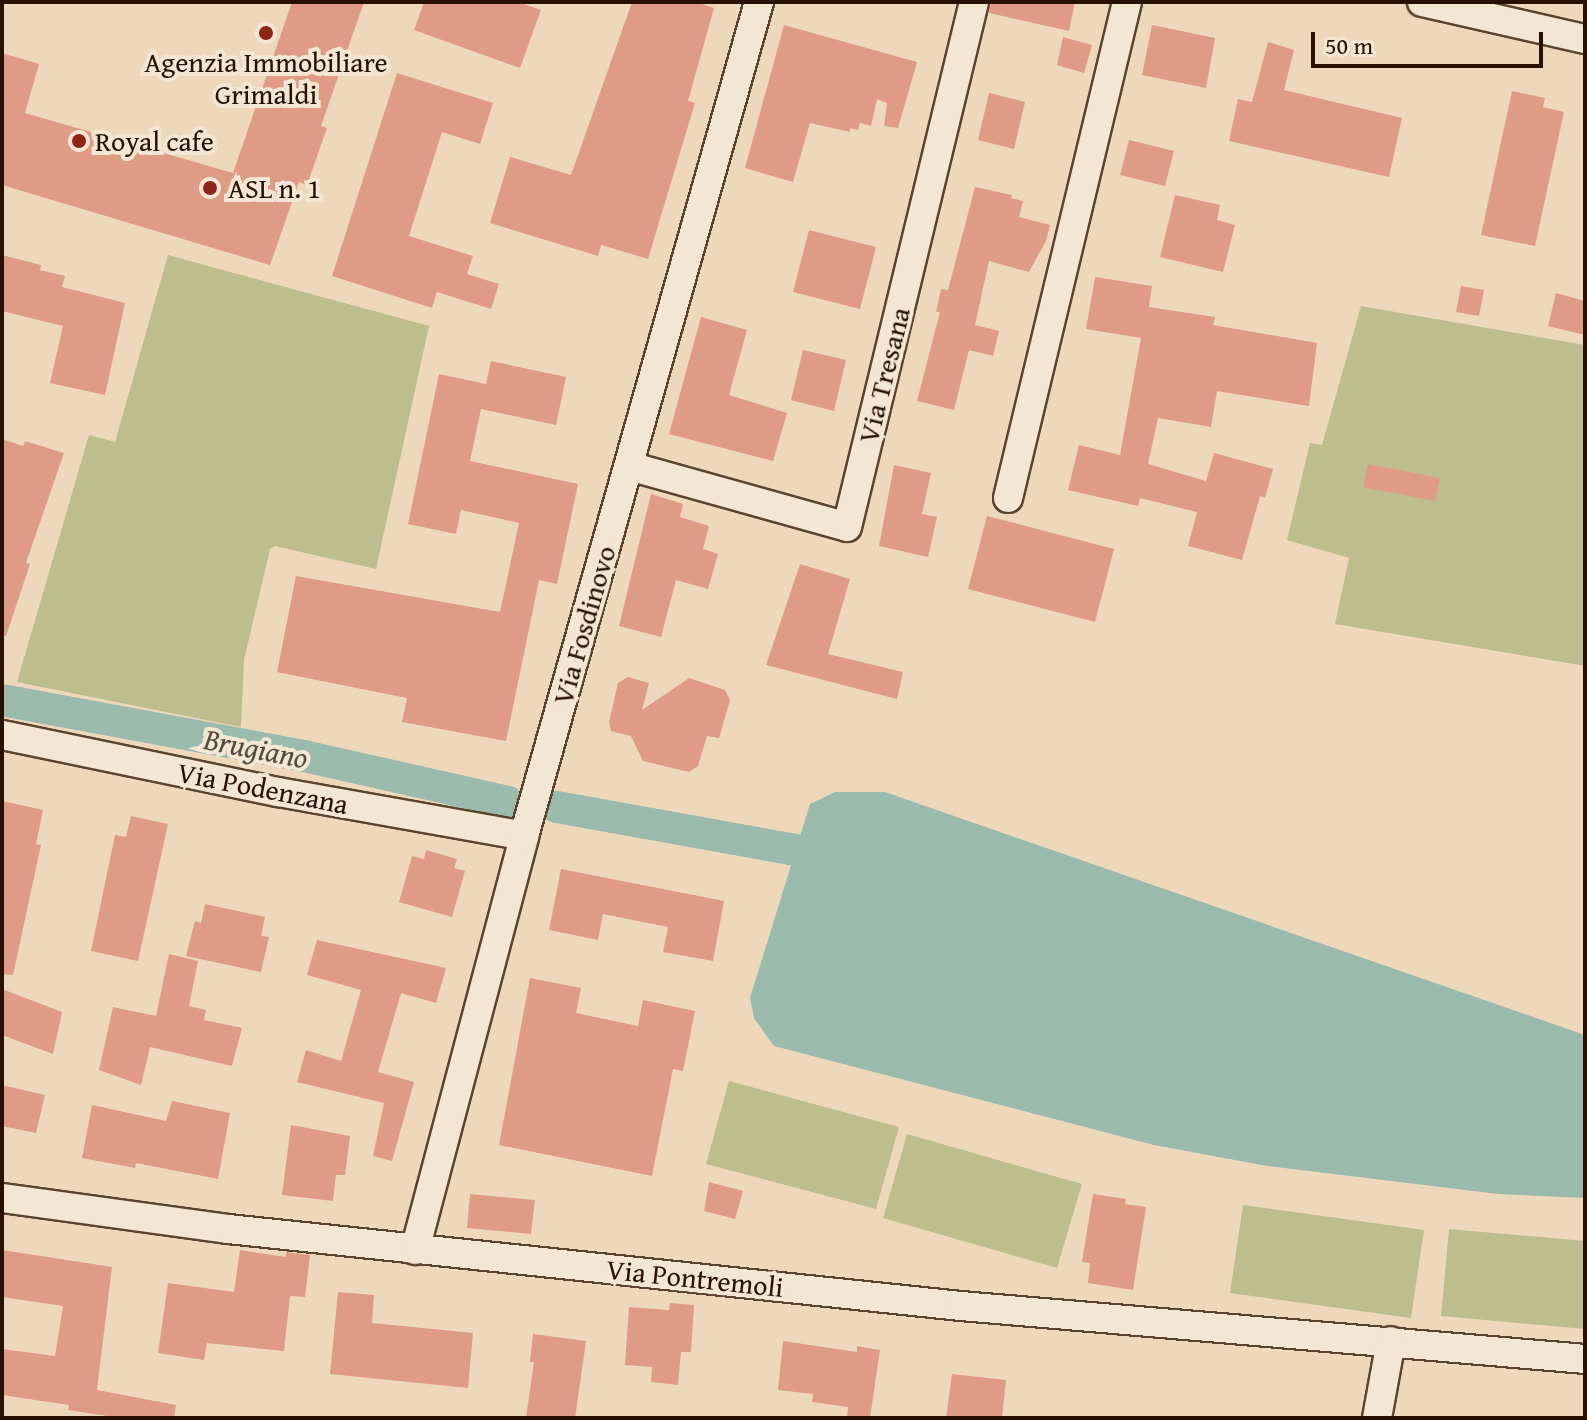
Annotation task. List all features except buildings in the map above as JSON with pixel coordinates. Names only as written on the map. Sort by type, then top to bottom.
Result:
[{"type":"street","name":"Via Fosdinovo","points":[[415,1250],[524,836],[759,2]]},
{"type":"street","name":"Via Tresana","points":[[629,466],[847,527],[974,2]]},
{"type":"street","points":[[1008,498],[1127,2]]},
{"type":"street","points":[[1422,2],[1585,39]]},
{"type":"street","name":"Via Podenzana","points":[[2,735],[278,792],[524,836]]},
{"type":"street","name":"Via Pontremoli","points":[[2,1198],[228,1229],[961,1306],[1585,1359]]},
{"type":"street","points":[[1377,1418],[1391,1341]]},
{"type":"green space","points":[[168,255],[429,326],[376,569],[275,546],[270,549],[244,660],[241,727],[17,682],[89,435],[115,442]]},
{"type":"green space","points":[[1361,306],[1585,345],[1585,666],[1335,624],[1349,558],[1287,540],[1310,443],[1322,445]]},
{"type":"green space","points":[[729,1081],[899,1127],[876,1209],[706,1164]]},
{"type":"green space","points":[[907,1134],[1082,1184],[1057,1268],[883,1218]]},
{"type":"green space","points":[[1243,1205],[1424,1230],[1411,1318],[1230,1293]]},
{"type":"green space","points":[[1449,1229],[1585,1241],[1585,1329],[1441,1316]]},
{"type":"shaded area","points":[[835,792],[885,792],[1585,1035],[1585,1198],[1498,1194],[1267,1166],[1154,1145],[774,1046],[754,1018],[750,998],[810,804]]},
{"type":"waterway","name":"Brugiano","points":[[2,700],[304,756],[508,802]]},
{"type":"waterway","name":"Brugiano","points":[[557,807],[797,850]]},
{"type":"place","name":"Agenzia Immobiliare Grimaldi","points":[[266,33]]},
{"type":"place","name":"Royal cafe","points":[[79,141]]},
{"type":"place","name":"ASL n. 1","points":[[210,188]]}]
